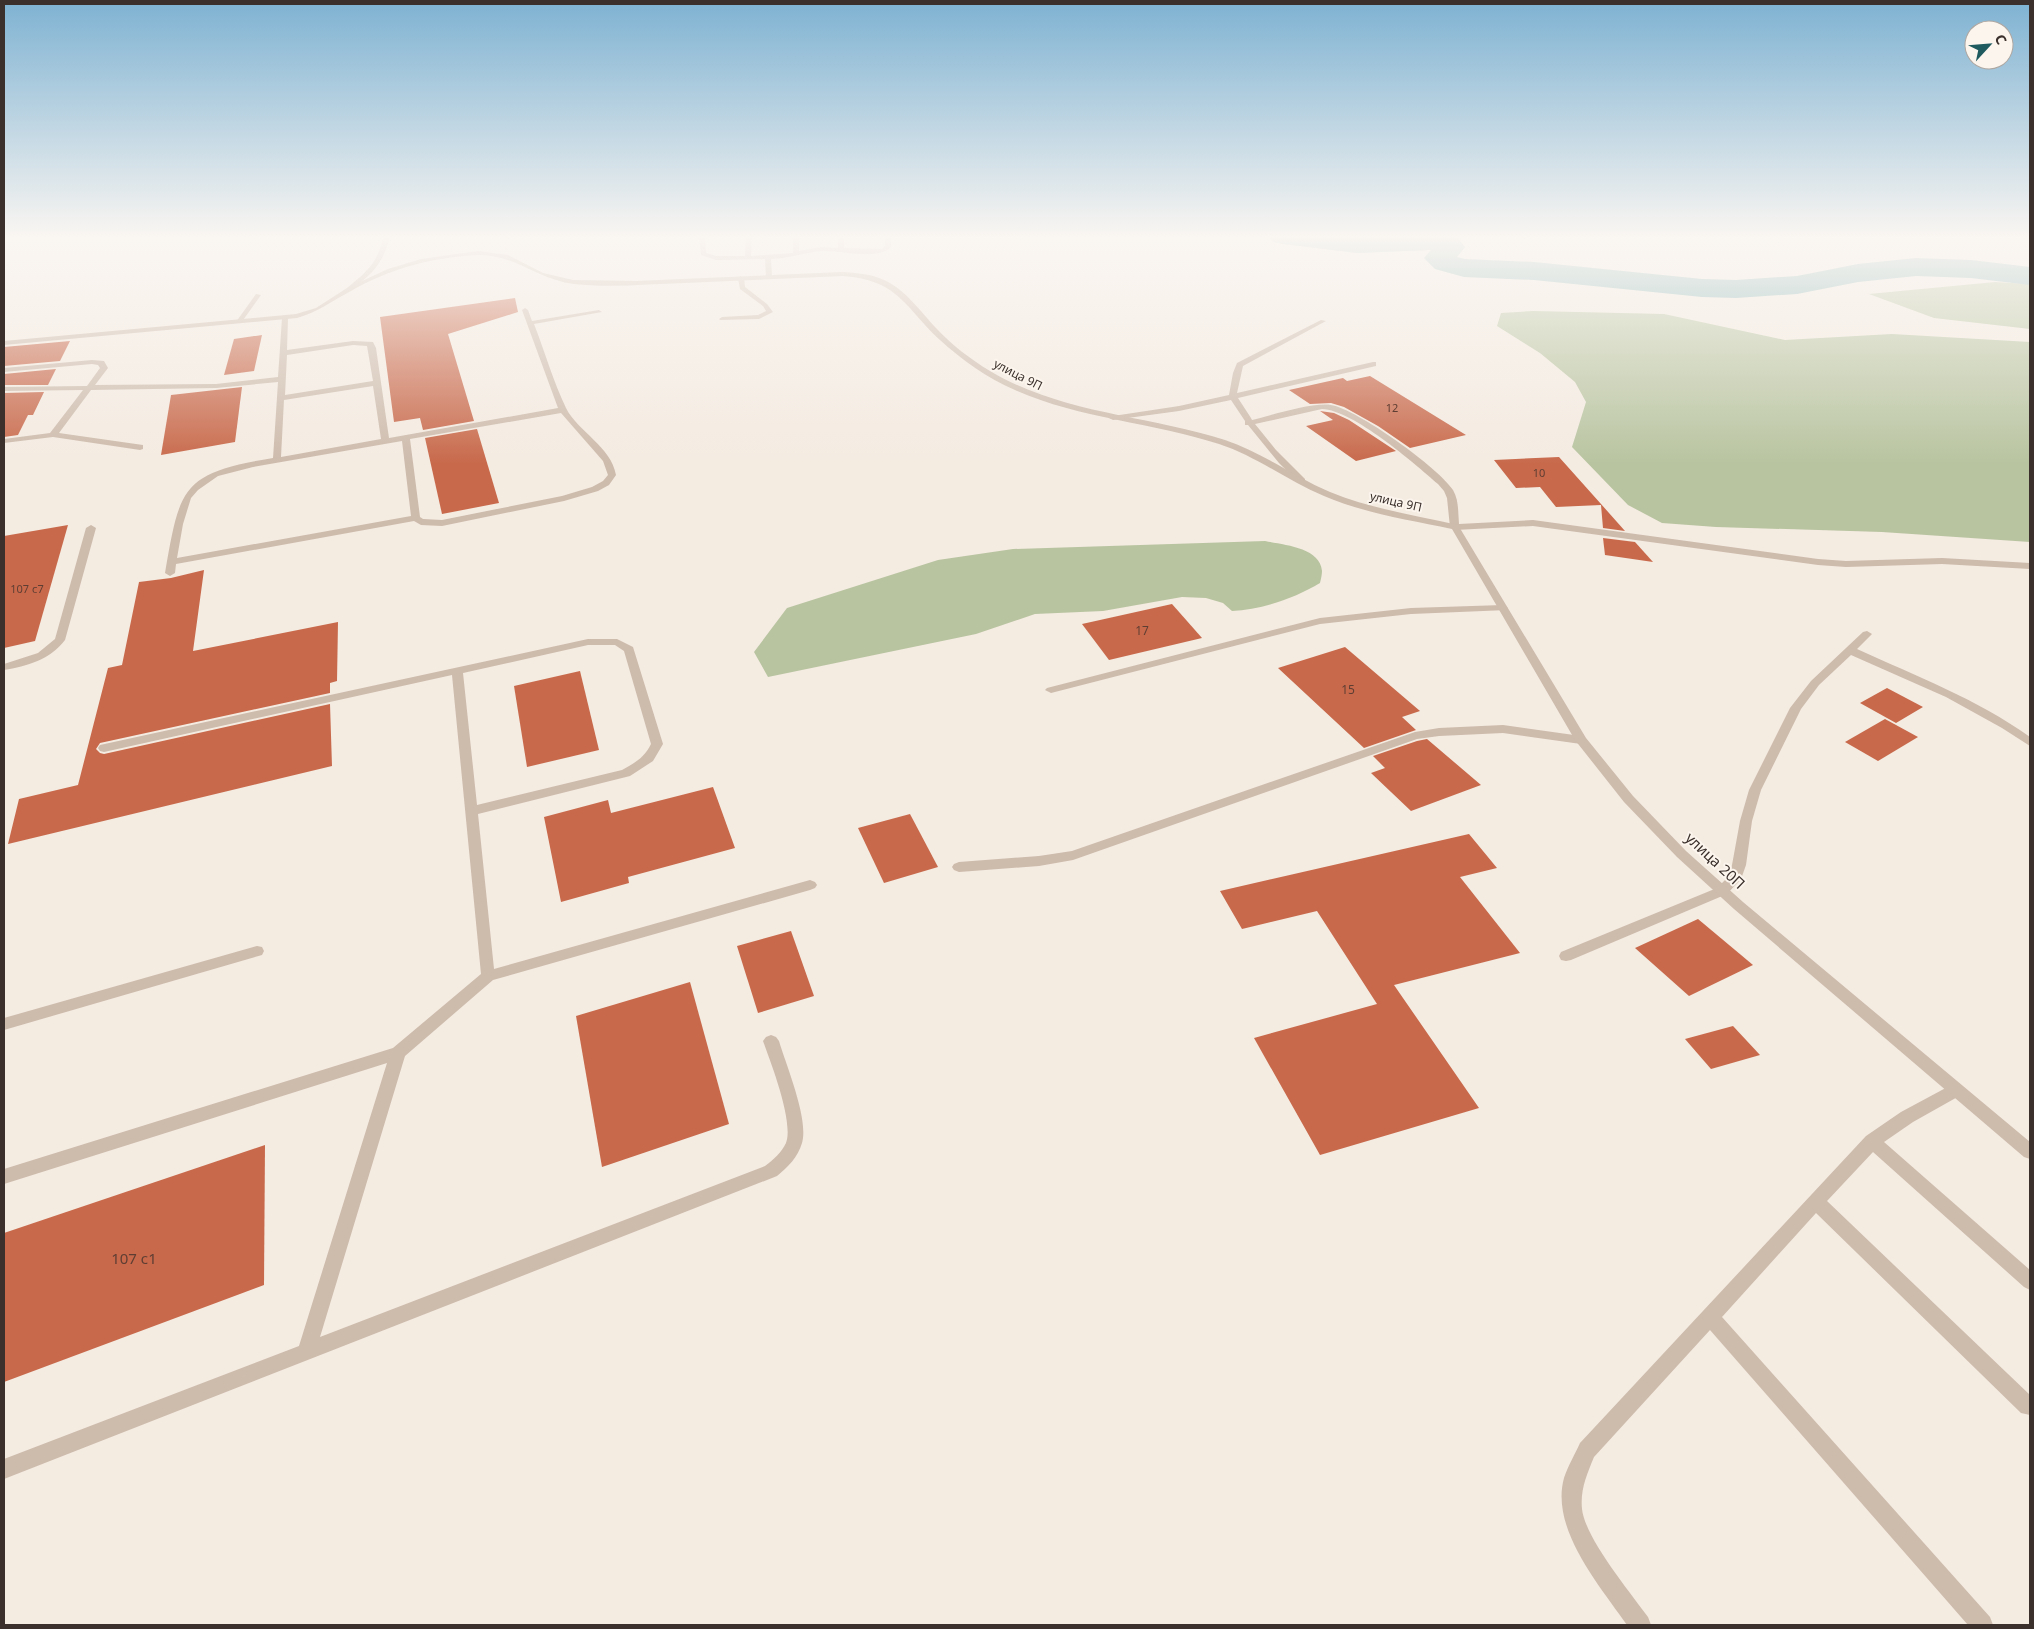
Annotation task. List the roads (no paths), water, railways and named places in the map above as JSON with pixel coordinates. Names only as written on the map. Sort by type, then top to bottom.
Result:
[{"type":"street","points":[[239,322],[246,312]]},
{"type":"street","name":"улица 9П","points":[[4,343],[285,318],[307,312]]},
{"type":"street","points":[[406,438],[416,518],[421,522],[442,523],[564,498],[595,489],[606,483],[612,475],[607,460],[563,410],[526,312]]},
{"type":"street","points":[[530,323],[599,312]]},
{"type":"street","points":[[722,319],[759,317],[770,312]]},
{"type":"street","name":"улица 9П","points":[[917,312],[952,348],[988,374],[1043,400],[1112,418],[1183,431],[1225,443],[1268,461],[1302,481],[1352,503],[1455,527],[1511,522],[1533,523],[1818,562],[1846,564],[1942,561],[2030,566]]},
{"type":"street","points":[[277,460],[285,318]]},
{"type":"street","points":[[1232,396],[1235,387],[1235,372],[1240,365],[1322,320]]},
{"type":"street","points":[[284,353],[353,343],[370,344],[385,441]]},
{"type":"street","points":[[4,370],[92,362],[102,363],[104,368],[53,435]]},
{"type":"street","points":[[1112,418],[1149,414],[1373,364]]},
{"type":"street","points":[[4,389],[216,386],[282,379]]},
{"type":"street","points":[[280,398],[376,383]]},
{"type":"street","points":[[1232,396],[1248,422],[1275,455],[1302,481]]},
{"type":"street","points":[[1248,422],[1322,407],[1343,411],[1398,448],[1443,483],[1450,492],[1455,527]]},
{"type":"street","points":[[170,573],[183,509],[194,490],[202,483],[228,470],[563,410]]},
{"type":"street","points":[[4,441],[53,435],[140,447]]},
{"type":"street","points":[[172,562],[416,518]]},
{"type":"street","name":"улица 20П","points":[[1455,527],[1581,740],[1598,764],[1625,795],[1722,891],[2030,1152]]},
{"type":"street","points":[[4,667],[40,657],[53,649],[60,640],[91,528]]},
{"type":"street","points":[[1051,690],[1320,621],[1354,616],[1456,608],[1503,608]]},
{"type":"street","points":[[1566,956],[1722,891],[1734,879],[1739,865],[1746,821],[1755,790],[1796,708],[1815,683],[1867,634]]},
{"type":"street","points":[[104,748],[588,642],[617,642],[629,649],[657,744],[652,756],[626,773],[471,811]]},
{"type":"street","points":[[1850,650],[1957,698],[2006,725],[2030,742]]},
{"type":"street","points":[[457,671],[488,976]]},
{"type":"street","points":[[959,867],[1039,861],[1073,855],[1396,741],[1423,735],[1469,729],[1503,729],[1581,740]]},
{"type":"street","points":[[4,1176],[398,1053],[488,976],[810,886]]},
{"type":"street","points":[[4,1024],[257,951]]},
{"type":"street","points":[[4,1469],[771,1171],[785,1159],[795,1141],[795,1124],[771,1041]]},
{"type":"street","points":[[306,1352],[398,1053]]},
{"type":"street","points":[[1640,1625],[1587,1549],[1572,1510],[1574,1479],[1587,1450],[1872,1141],[1907,1116],[1955,1090]]},
{"type":"street","points":[[1872,1141],[2030,1281]]},
{"type":"street","points":[[1816,1202],[2028,1406]]},
{"type":"street","points":[[1710,1317],[1982,1625]]}]
